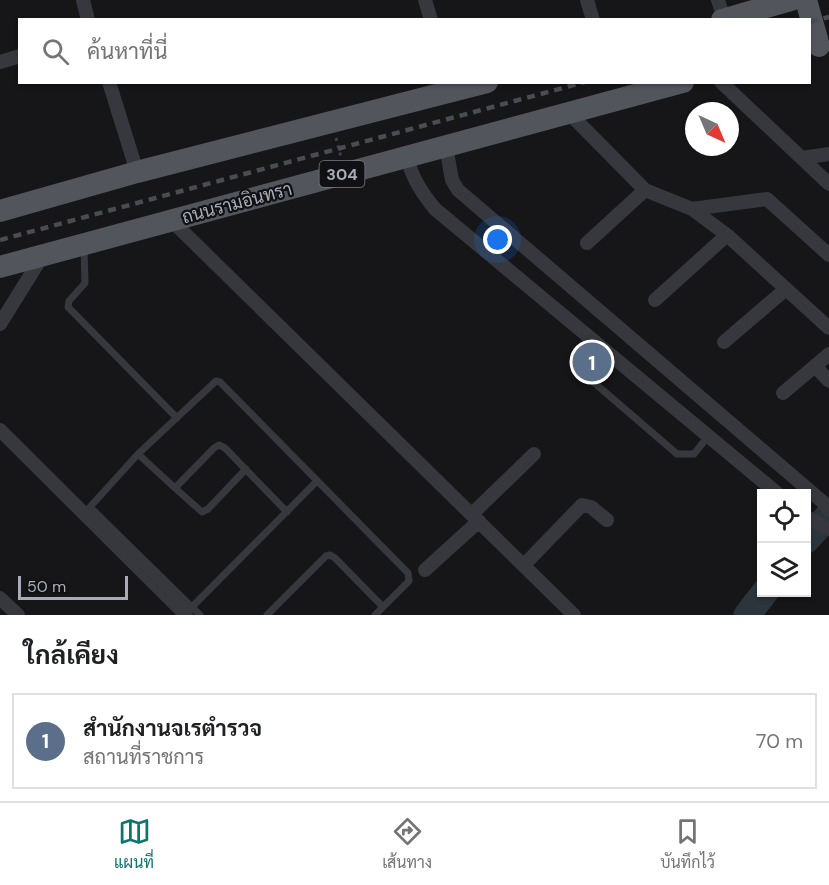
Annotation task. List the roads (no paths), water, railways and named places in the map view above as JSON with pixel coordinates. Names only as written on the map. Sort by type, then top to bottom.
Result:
[{"type":"main road","points":[[727,18],[791,0]]},
{"type":"main road","points":[[806,0],[819,46]]},
{"type":"main road","points":[[0,211],[136,172],[332,123],[451,87],[473,84]]},
{"type":"main road","name":"ถนนรามอินทรา","points":[[0,267],[676,84]]},
{"type":"street","points":[[82,0],[87,18]]},
{"type":"street","points":[[425,0],[430,18]]},
{"type":"street","points":[[587,0],[592,18]]},
{"type":"street","points":[[718,0],[723,18]]},
{"type":"street","points":[[0,62],[18,57]]},
{"type":"street","points":[[109,84],[136,172]]},
{"type":"street","points":[[723,84],[829,183]]},
{"type":"street","points":[[568,113],[645,190],[692,209],[727,236],[829,328]]},
{"type":"street","points":[[446,146],[452,180],[458,190],[826,506]]},
{"type":"street","points":[[802,158],[829,154]]},
{"type":"street","points":[[407,157],[411,173],[421,192],[435,209],[772,489]]},
{"type":"street","points":[[587,243],[645,190]]},
{"type":"street","points":[[692,209],[767,199],[829,255]]},
{"type":"street","points":[[171,220],[574,615]]},
{"type":"street","points":[[655,300],[727,236]]},
{"type":"street","points":[[0,277],[41,255]]},
{"type":"street","points":[[0,324],[41,255]]},
{"type":"street","points":[[724,342],[786,289]]},
{"type":"street","points":[[783,393],[829,354]]},
{"type":"street","points":[[815,366],[829,381]]},
{"type":"street","points":[[0,430],[189,611]]},
{"type":"street","points":[[425,570],[534,454]]},
{"type":"street","points":[[524,565],[582,505],[591,507],[607,520]]},
{"type":"street","points":[[811,519],[826,528]]},
{"type":"street","points":[[0,598],[18,615]]},
{"type":"lane","points":[[84,245],[85,283],[69,301],[68,308],[177,418]]},
{"type":"lane","points":[[591,380],[677,454],[694,454],[709,435]]},
{"type":"lane","points":[[200,615],[189,611],[90,507],[138,454],[216,381],[220,382],[410,576],[409,581],[375,615]]},
{"type":"lane","points":[[175,488],[219,445],[287,512]]},
{"type":"lane","points":[[138,454],[202,512],[246,470]]},
{"type":"lane","points":[[189,611],[317,481]]},
{"type":"lane","points":[[267,615],[326,556],[330,555],[383,607]]},
{"type":"waterway","points":[[811,535],[829,515]]},
{"type":"waterway","points":[[747,615],[761,597]]},
{"type":"railway","points":[[811,22],[829,17]]},
{"type":"railway","points":[[0,240],[578,84]]},
{"type":"place","name":"สำนักงานจเรตำรวจ","points":[[592,362]]}]
